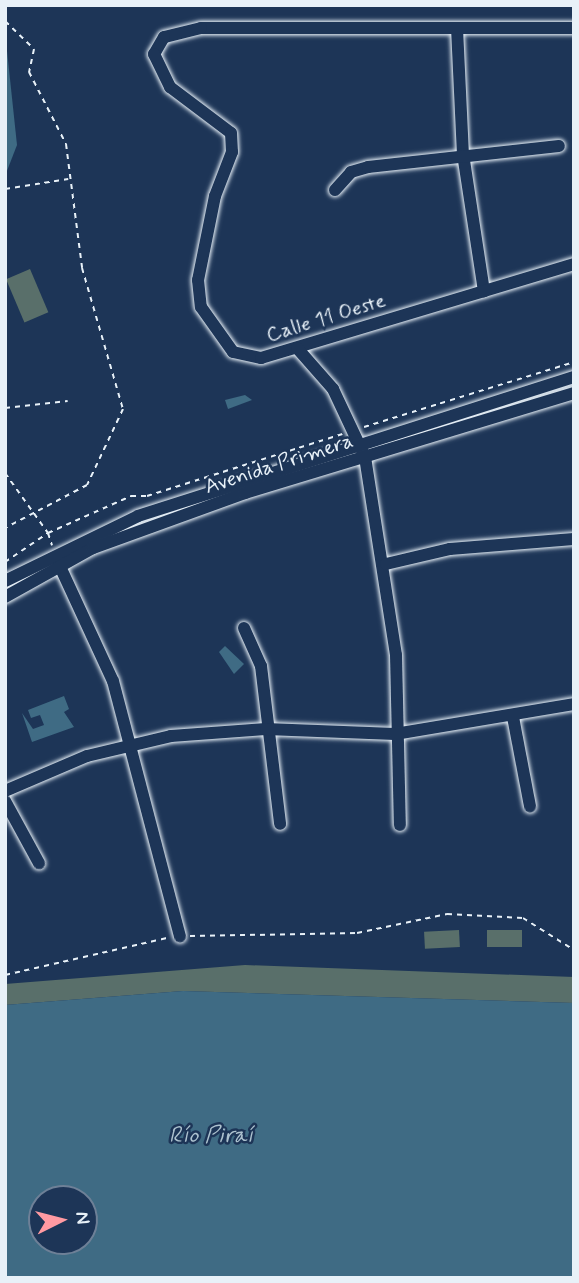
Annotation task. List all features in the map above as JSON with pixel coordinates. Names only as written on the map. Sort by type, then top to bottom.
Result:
[{"type":"street","name":"Calle 11 Oeste","points":[[574,28],[201,28],[176,32],[157,44],[160,75],[222,123],[233,144],[203,251],[201,307],[233,352],[261,358],[574,264]]},
{"type":"street","points":[[457,28],[463,154],[484,291]]},
{"type":"street","points":[[335,190],[351,172],[368,167],[463,154],[559,146]]},
{"type":"street","points":[[297,348],[332,388],[365,457],[386,564],[396,654],[395,734],[400,825]]},
{"type":"street","name":"Avenida Primera","points":[[5,597],[57,559],[138,516],[574,377]]},
{"type":"street","name":"Avenida Primera","points":[[5,581],[57,559],[245,493],[574,393]]},
{"type":"street","points":[[386,564],[450,549],[574,539]]},
{"type":"street","points":[[57,559],[113,681],[132,743],[180,936]]},
{"type":"street","points":[[244,628],[261,666],[266,729],[280,824]]},
{"type":"street","points":[[5,791],[132,743],[266,729],[395,734],[513,717],[574,704]]},
{"type":"street","points":[[513,717],[530,806]]},
{"type":"street","points":[[5,801],[39,863]]},
{"type":"path","points":[[5,21],[34,49],[29,72],[66,144],[82,268],[123,410],[87,485],[5,528]]},
{"type":"path","points":[[5,189],[69,179]]},
{"type":"path","points":[[5,562],[48,533],[131,496],[146,496],[574,362]]},
{"type":"path","points":[[5,408],[68,401]]},
{"type":"path","points":[[5,473],[37,513],[48,533],[57,559]]},
{"type":"path","points":[[5,975],[180,936],[357,933],[447,914],[523,918],[574,950]]},
{"type":"green space","points":[[30,269],[48,312],[24,322],[6,279]]},
{"type":"green space","points":[[459,930],[460,947],[425,949],[424,932]]},
{"type":"green space","points":[[487,930],[522,930],[522,947],[487,947]]},
{"type":"green space","points":[[245,965],[574,977],[574,1003],[183,991],[5,1005],[5,984]]},
{"type":"water","points":[[5,32],[17,145],[5,176]]},
{"type":"water","points":[[245,395],[252,400],[228,409],[225,400]]},
{"type":"water","points":[[225,646],[244,664],[234,674],[219,652]]},
{"type":"water","points":[[64,696],[69,709],[64,712],[74,727],[32,742],[22,713],[33,729],[44,725],[40,715],[31,718],[28,710]]},
{"type":"water","name":"Río Piraí","points":[[183,991],[574,1003],[574,1278],[5,1278],[5,1005]]}]
